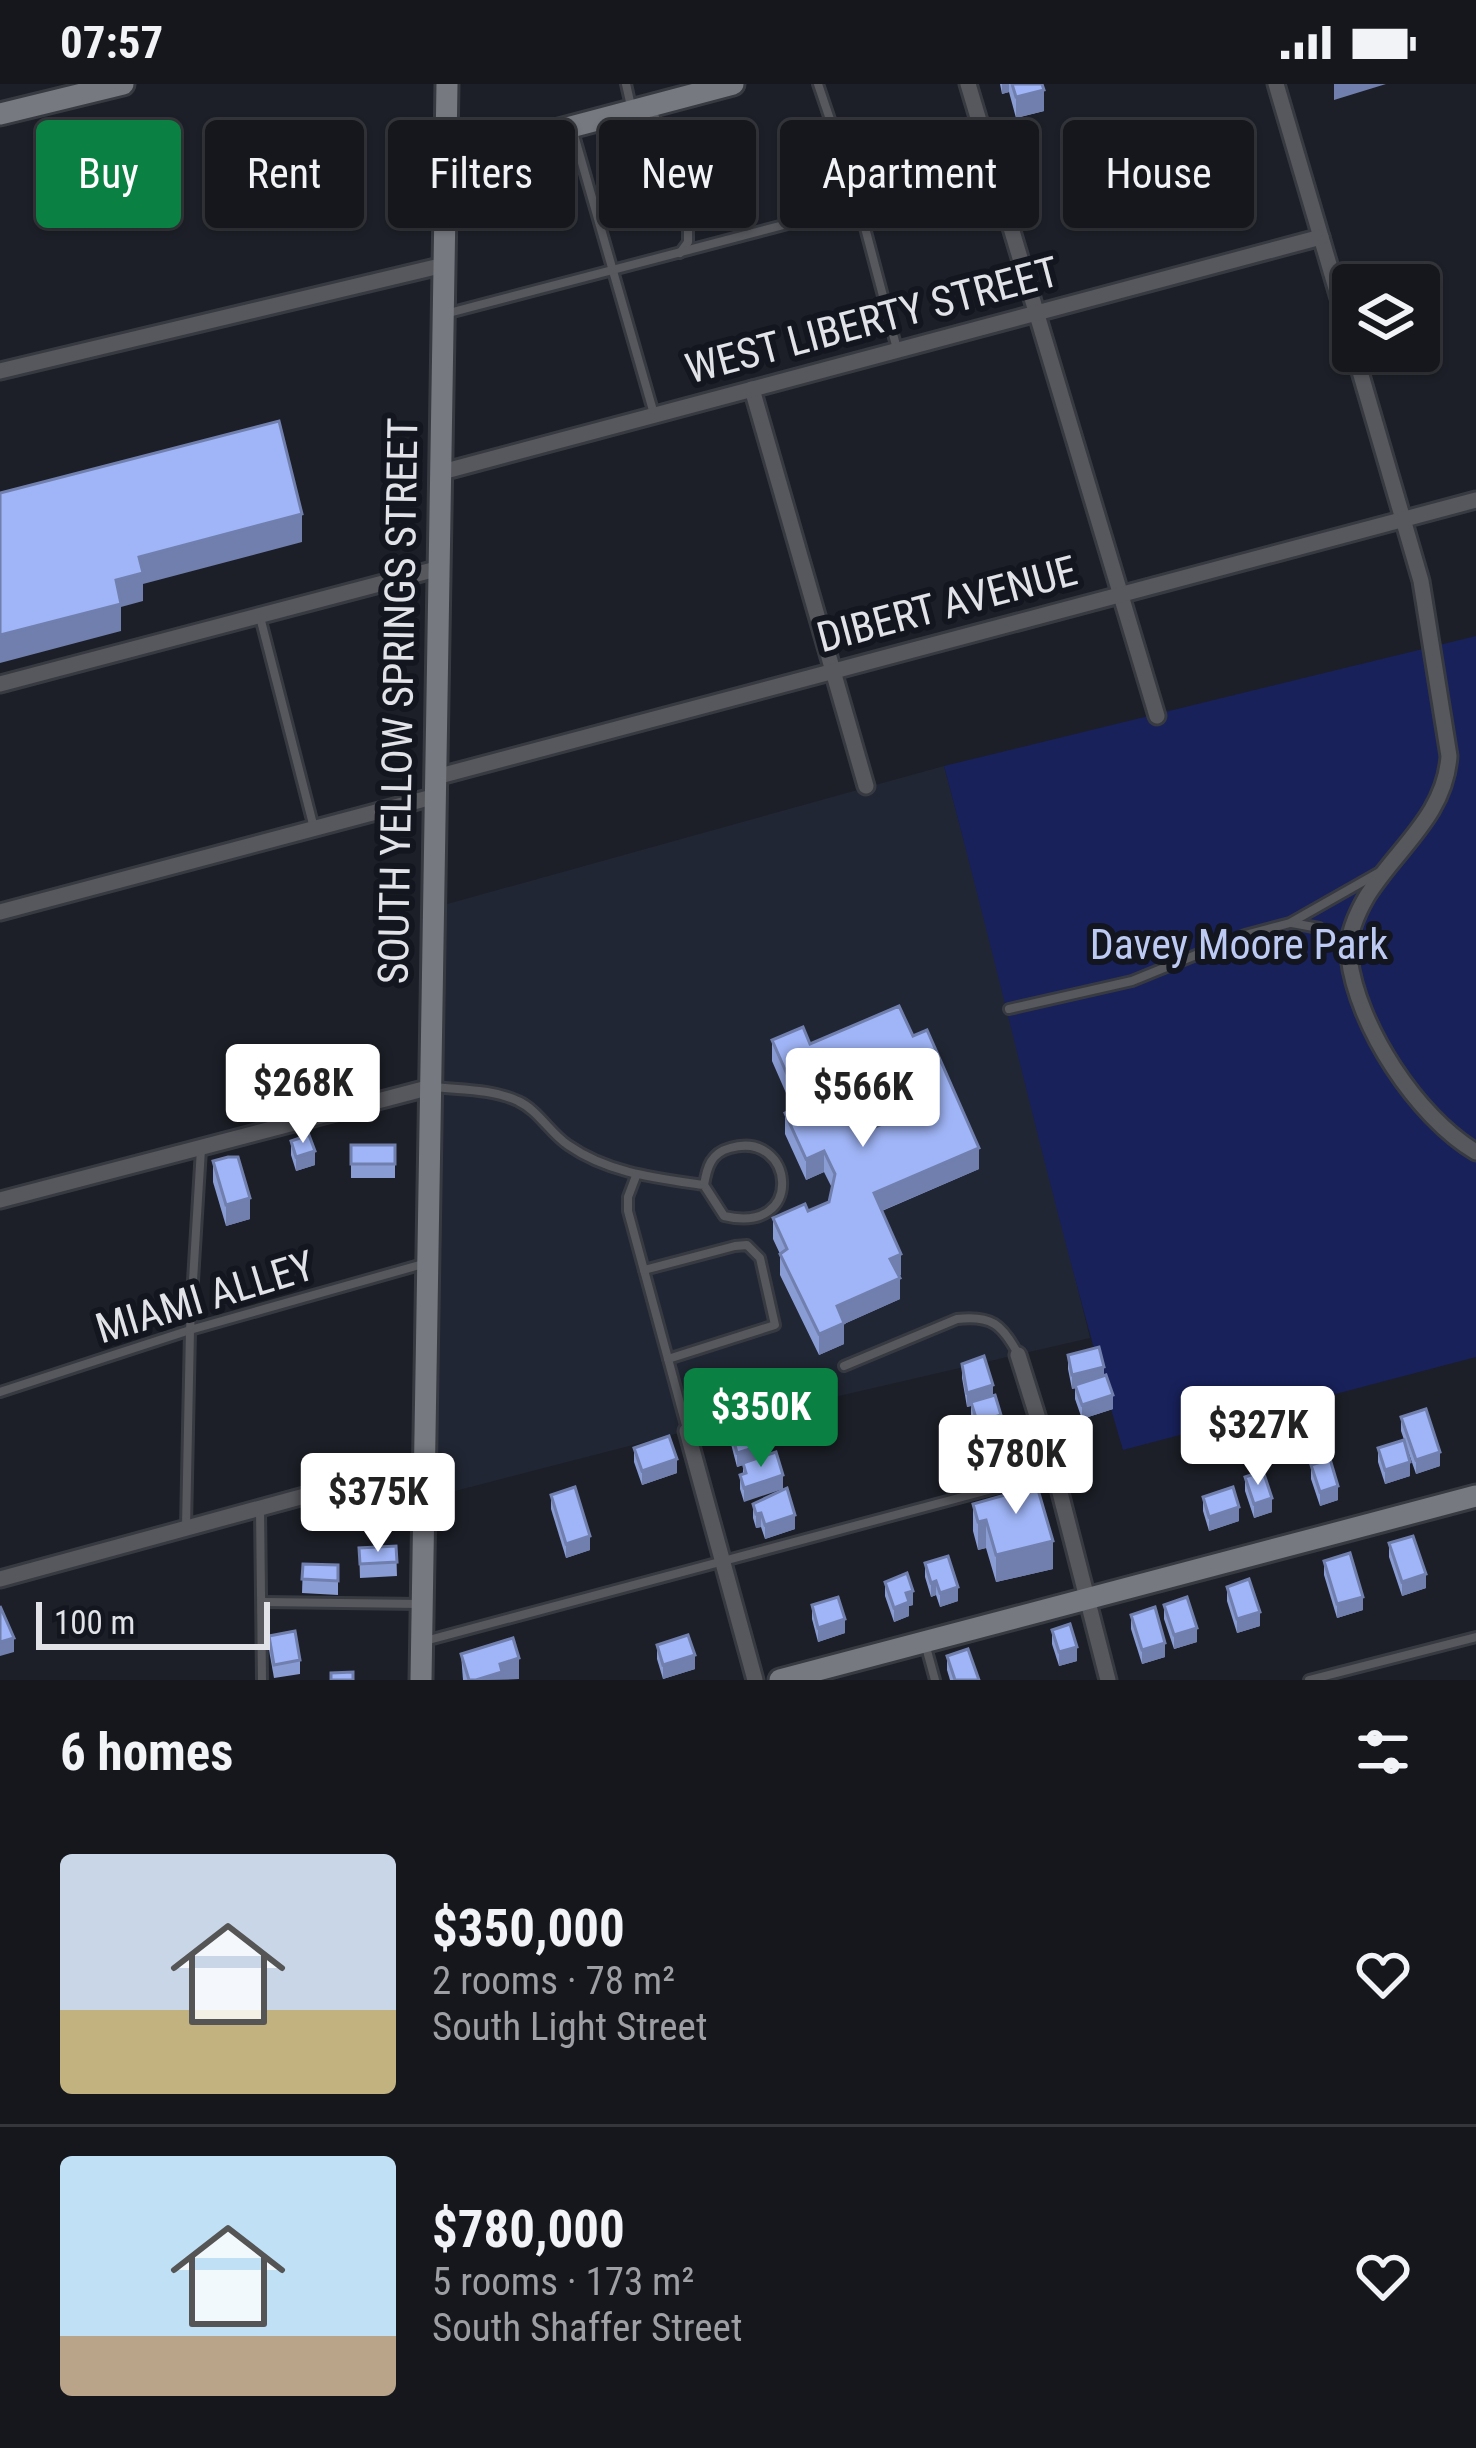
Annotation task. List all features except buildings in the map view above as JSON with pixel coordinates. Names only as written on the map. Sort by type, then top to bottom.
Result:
[{"type":"main road","points":[[0,114],[123,84]]},
{"type":"main road","name":"SOUTH YELLOW SPRINGS STREET","points":[[447,84],[447,120]]},
{"type":"main road","points":[[575,126],[733,84]]},
{"type":"main road","name":"SOUTH YELLOW SPRINGS STREET","points":[[421,1680],[445,228]]},
{"type":"main road","points":[[780,1680],[1476,1496]]},
{"type":"street","points":[[968,84],[978,120]]},
{"type":"street","points":[[1276,84],[1332,274]]},
{"type":"street","points":[[1010,228],[1157,716]]},
{"type":"street","name":"WEST LIBERTY STREET","points":[[442,472],[1321,237]]},
{"type":"street","points":[[0,371],[444,266]]},
{"type":"street","points":[[1361,372],[1421,581],[1449,756],[1448,777],[1438,799],[1358,914],[1348,955],[1358,995],[1388,1058],[1440,1125],[1476,1152]]},
{"type":"street","points":[[752,389],[866,786]]},
{"type":"street","name":"DIBERT AVENUE","points":[[0,912],[314,828],[436,786],[833,672],[1476,500]]},
{"type":"street","points":[[0,684],[440,568]]},
{"type":"street","points":[[0,1200],[431,1087]]},
{"type":"street","points":[[1018,1355],[1055,1473],[1108,1680]]},
{"type":"street","points":[[687,1431],[755,1680]]},
{"type":"street","points":[[0,1579],[425,1463]]},
{"type":"lane","points":[[626,84],[641,108],[690,232],[679,254]]},
{"type":"lane","points":[[818,84],[830,120]]},
{"type":"lane","points":[[575,137],[654,416]]},
{"type":"lane","points":[[443,315],[780,227]]},
{"type":"lane","points":[[865,228],[897,351]]},
{"type":"lane","points":[[260,615],[314,828]]},
{"type":"lane","points":[[1010,1009],[1132,982],[1245,935],[1290,923],[1394,862]]},
{"type":"lane","points":[[1290,923],[1318,928],[1348,955]]},
{"type":"lane","points":[[431,1087],[503,1095],[524,1104],[566,1144],[636,1176],[704,1185],[724,1216],[743,1220],[764,1216],[777,1205],[783,1187],[772,1154],[736,1146],[721,1151],[708,1164],[704,1185]]},
{"type":"lane","points":[[186,1528],[190,1330],[201,1147]]},
{"type":"lane","points":[[636,1176],[628,1211],[687,1431]]},
{"type":"lane","points":[[644,1270],[735,1246],[747,1245],[760,1258],[775,1325],[668,1360]]},
{"type":"lane","name":"MIAMI ALLEY","points":[[0,1392],[190,1330],[428,1263]]},
{"type":"lane","points":[[844,1366],[957,1319],[975,1316],[993,1319],[1018,1355]]},
{"type":"lane","points":[[1033,1479],[1055,1473]]},
{"type":"lane","points":[[422,1642],[1011,1484]]},
{"type":"lane","points":[[260,1508],[262,1680]]},
{"type":"lane","points":[[262,1602],[422,1604]]},
{"type":"lane","points":[[1309,1680],[1476,1637]]},
{"type":"lane","points":[[925,1642],[935,1680]]},
{"type":"shaded area","points":[[944,766],[1090,1338],[687,1431],[424,1499],[433,908]]},
{"type":"green space","name":"Davey Moore Park","points":[[1476,636],[1476,1357],[1123,1450],[944,766]]}]
